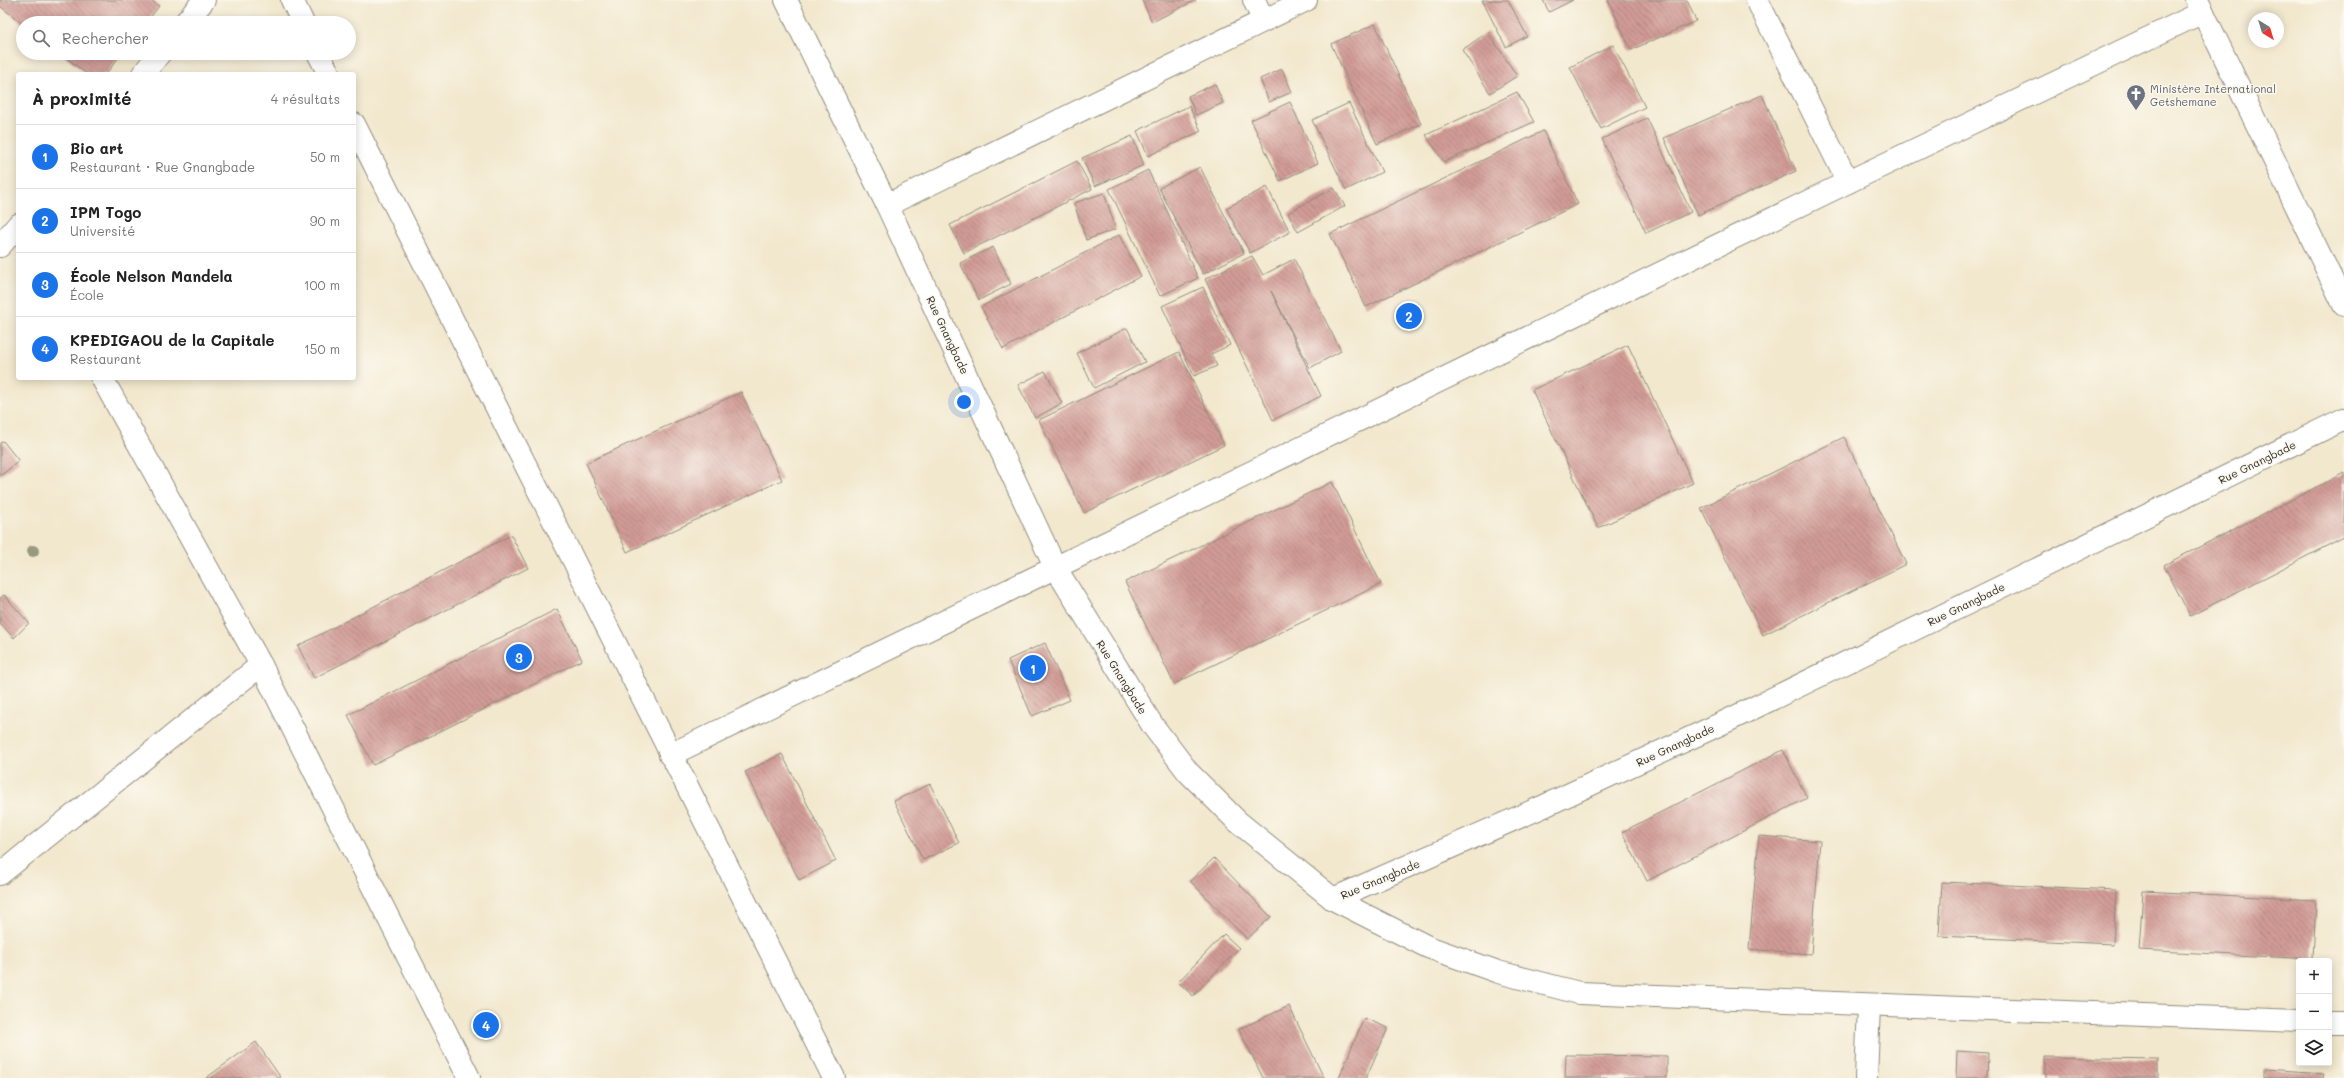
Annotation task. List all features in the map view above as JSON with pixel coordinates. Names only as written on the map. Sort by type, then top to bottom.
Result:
[{"type":"street","points":[[191,16],[204,0]]},
{"type":"street","points":[[292,0],[300,16]]},
{"type":"street","name":"Rue Gnangbade","points":[[786,0],[887,205],[1055,568],[1153,726],[1188,772],[1237,821],[1333,899],[1535,810],[1724,722],[2344,419]]},
{"type":"street","points":[[1254,0],[1263,19]]},
{"type":"street","points":[[887,205],[1263,19],[1306,0]]},
{"type":"street","points":[[1757,0],[1848,182]]},
{"type":"street","points":[[670,755],[1848,182],[2200,6],[2344,305]]},
{"type":"street","points":[[145,72],[154,60]]},
{"type":"street","points":[[322,60],[328,72]]},
{"type":"street","points":[[356,128],[670,755],[834,1078]]},
{"type":"street","points":[[0,246],[16,228]]},
{"type":"street","points":[[103,380],[261,664],[469,1078]]},
{"type":"street","points":[[0,874],[261,664]]},
{"type":"street","points":[[1333,899],[1428,947],[1498,972],[1579,993],[1869,1006],[2296,1021]]},
{"type":"street","points":[[1866,1078],[1869,1006]]},
{"type":"street","points":[[2332,1022],[2344,1023]]},
{"type":"building","points":[[0,0],[151,0],[159,6],[151,16],[16,16],[16,19],[0,6]]},
{"type":"building","points":[[1142,0],[1196,0],[1152,22]]},
{"type":"building","points":[[1482,0],[1508,0],[1527,36],[1506,47]]},
{"type":"building","points":[[1543,0],[1573,0],[1549,12]]},
{"type":"building","points":[[1608,0],[1687,0],[1696,21],[1631,50]]},
{"type":"building","points":[[1375,24],[1421,124],[1377,144],[1331,44]]},
{"type":"building","points":[[1488,32],[1517,76],[1490,93],[1462,50]]},
{"type":"building","points":[[1613,45],[1645,107],[1601,129],[1570,67]]},
{"type":"building","points":[[69,60],[117,60],[108,72],[84,72]]},
{"type":"building","points":[[1282,69],[1292,92],[1269,102],[1260,79]]},
{"type":"building","points":[[1215,84],[1223,103],[1196,115],[1188,96]]},
{"type":"building","points":[[1517,92],[1534,122],[1444,162],[1426,135]]},
{"type":"building","points":[[1762,95],[1796,171],[1698,215],[1664,138]]},
{"type":"building","points":[[1290,102],[1318,163],[1280,181],[1251,120]]},
{"type":"building","points":[[1349,103],[1382,172],[1346,190],[1312,120]]},
{"type":"building","points":[[1189,106],[1201,131],[1148,156],[1137,131]]},
{"type":"building","points":[[1647,118],[1691,212],[1646,233],[1602,139]]},
{"type":"building","points":[[1543,131],[1578,204],[1366,307],[1330,234]]},
{"type":"building","points":[[1132,136],[1144,165],[1095,186],[1082,158]]},
{"type":"building","points":[[1077,161],[1092,189],[964,253],[950,225]]},
{"type":"building","points":[[1200,167],[1244,253],[1203,274],[1159,188]]},
{"type":"building","points":[[1148,170],[1198,278],[1160,296],[1109,189]]},
{"type":"building","points":[[1267,187],[1290,232],[1250,253],[1226,208]]},
{"type":"building","points":[[1334,188],[1345,206],[1298,232],[1288,213]]},
{"type":"building","points":[[1104,193],[1116,229],[1086,240],[1074,203]]},
{"type":"building","points":[[1119,235],[1141,276],[1003,349],[981,307]]},
{"type":"building","points":[[993,247],[1011,284],[979,300],[960,263]]},
{"type":"building","points":[[1252,256],[1263,275],[1294,259],[1341,351],[1310,368],[1271,291],[1321,396],[1273,420],[1205,279]]},
{"type":"building","points":[[1203,287],[1230,345],[1211,354],[1217,366],[1194,376],[1162,306]]},
{"type":"building","points":[[1127,328],[1145,362],[1094,388],[1077,353]]},
{"type":"building","points":[[1628,345],[1693,483],[1598,528],[1532,390]]},
{"type":"building","points":[[1179,352],[1224,445],[1084,513],[1039,420]]},
{"type":"building","points":[[1045,371],[1062,403],[1035,418],[1018,385]]},
{"type":"building","points":[[741,392],[782,480],[627,552],[586,463]]},
{"type":"building","points":[[1844,437],[1906,564],[1763,635],[1701,508]]},
{"type":"building","points":[[3,441],[19,461],[0,476],[0,443]]},
{"type":"building","points":[[2344,473],[2344,537],[2190,616],[2164,565]]},
{"type":"building","points":[[1332,482],[1381,584],[1174,684],[1125,582]]},
{"type":"building","points":[[511,535],[528,568],[314,678],[298,646]]},
{"type":"building","points":[[4,595],[29,623],[14,638],[0,623],[0,598]]},
{"type":"building","points":[[557,609],[582,660],[373,765],[348,715]]},
{"type":"building","points":[[1045,643],[1070,700],[1032,716],[1008,660]]},
{"type":"building","points":[[1783,750],[1807,798],[1647,881],[1622,832]]},
{"type":"building","points":[[782,754],[836,861],[799,880],[745,772]]},
{"type":"building","points":[[930,784],[959,843],[923,860],[894,801]]},
{"type":"building","points":[[1759,836],[1820,841],[1811,954],[1749,949]]},
{"type":"building","points":[[1214,858],[1271,917],[1247,939],[1190,881]]},
{"type":"building","points":[[1942,882],[2116,890],[2113,944],[1939,936]]},
{"type":"building","points":[[2143,891],[2316,900],[2313,958],[2139,950]]},
{"type":"building","points":[[1224,934],[1239,948],[1193,996],[1178,982]]},
{"type":"building","points":[[1289,1006],[1324,1078],[1263,1078],[1239,1029]]},
{"type":"building","points":[[1364,1018],[1388,1028],[1366,1078],[1339,1078]]},
{"type":"building","points":[[256,1042],[281,1078],[206,1078]]},
{"type":"building","points":[[1957,1051],[1988,1053],[1987,1078],[1956,1078]]},
{"type":"building","points":[[1566,1055],[1667,1056],[1667,1078],[1565,1078]]},
{"type":"building","points":[[2046,1057],[2158,1059],[2158,1078],[2046,1078]]},
{"type":"building","points":[[2264,1069],[2325,1073],[2324,1078],[2264,1078]]},
{"type":"place","name":"Ministère International Getshemane","points":[[2136,111]]},
{"type":"place","name":"IPM Togo","points":[[1409,316]]},
{"type":"place","name":"École Nelson Mandela","points":[[519,657]]},
{"type":"place","name":"Bio art","points":[[1033,668]]},
{"type":"place","name":"KPEDIGAOU de la Capitale","points":[[486,1025]]}]
